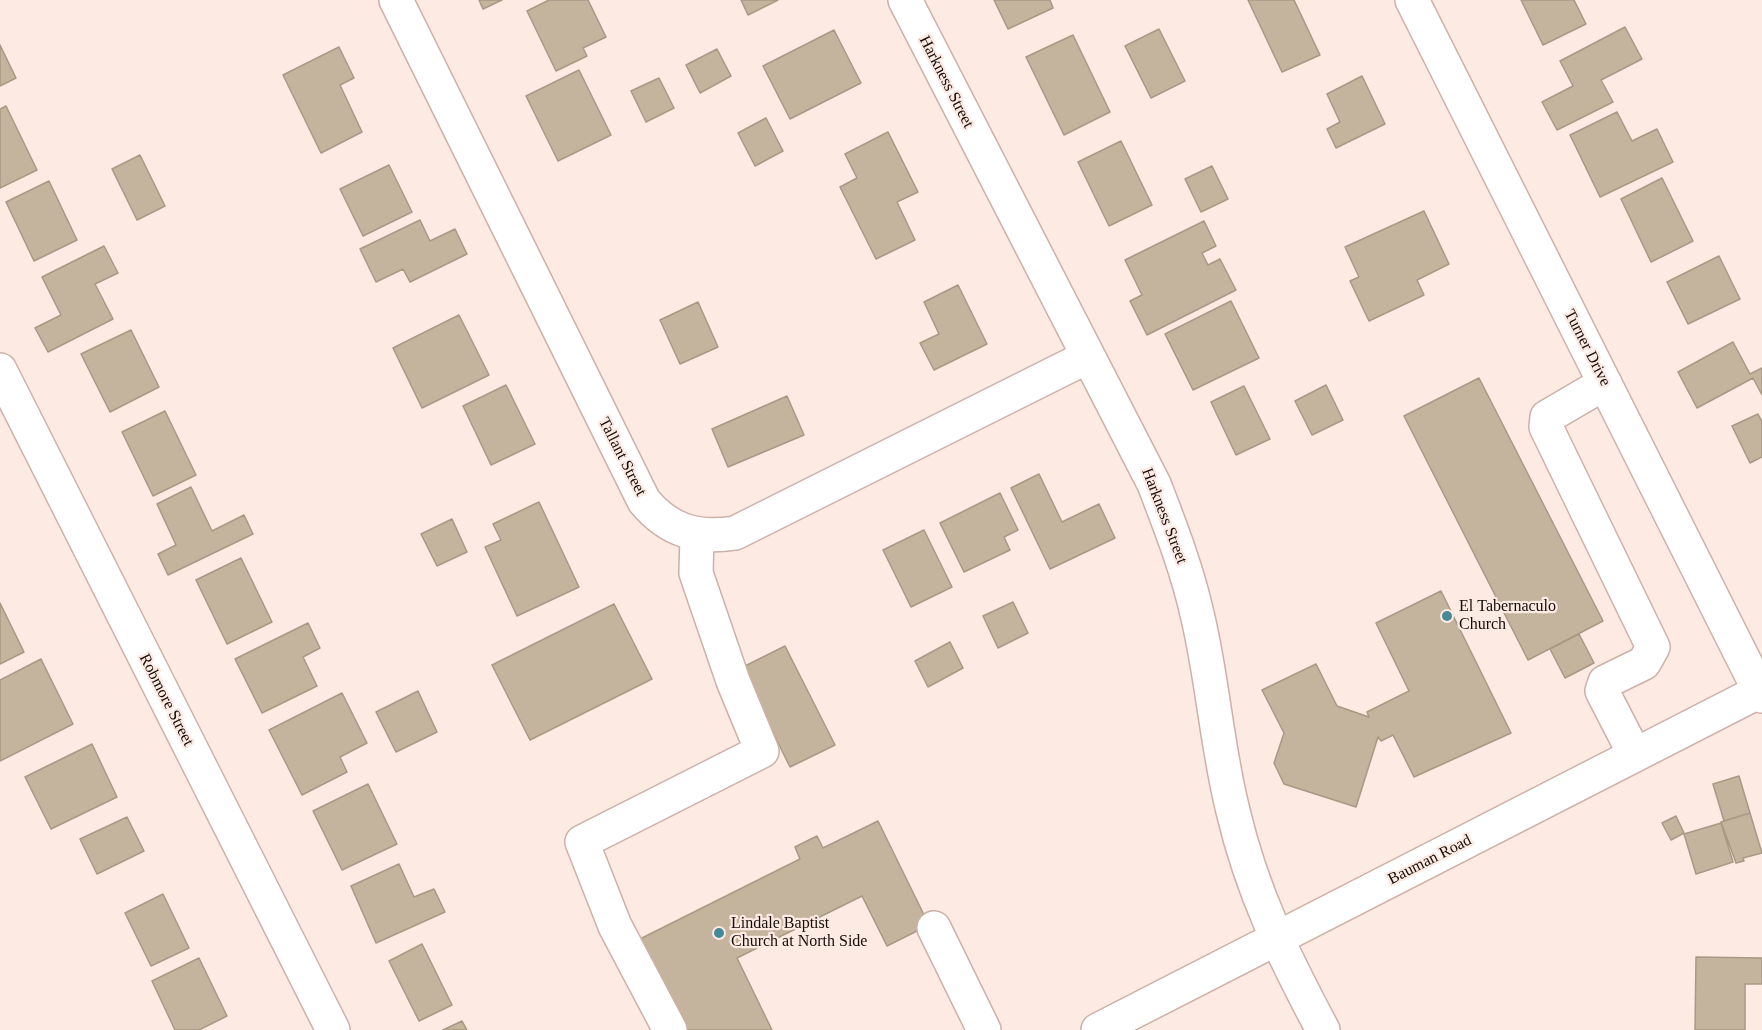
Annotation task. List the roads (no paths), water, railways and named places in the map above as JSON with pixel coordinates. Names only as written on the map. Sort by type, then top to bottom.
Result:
[{"type":"street","name":"Tallant Street","points":[[396,0],[644,501],[667,524],[697,536],[726,534],[753,525],[1087,357]]},
{"type":"street","name":"Harkness Street","points":[[905,0],[1154,484],[1178,546],[1198,619],[1233,812],[1253,882],[1275,939],[1323,1030]]},
{"type":"street","name":"Turner Drive","points":[[1412,0],[1761,692]]},
{"type":"street","name":"Robmore Street","points":[[0,370],[333,1030]]},
{"type":"street","points":[[1605,383],[1547,417],[1546,427],[1653,647],[1644,663],[1605,682],[1602,691],[1635,755]]},
{"type":"street","points":[[670,1030],[615,926],[582,842],[762,751],[733,681],[696,573],[697,536]]},
{"type":"street","name":"Bauman Road","points":[[1098,1030],[1761,692]]},
{"type":"street","points":[[934,928],[984,1030]]},
{"type":"place","name":"El Tabernaculo Church","points":[[1447,616]]},
{"type":"place","name":"Lindale Baptist Church at North Side","points":[[719,933]]}]
